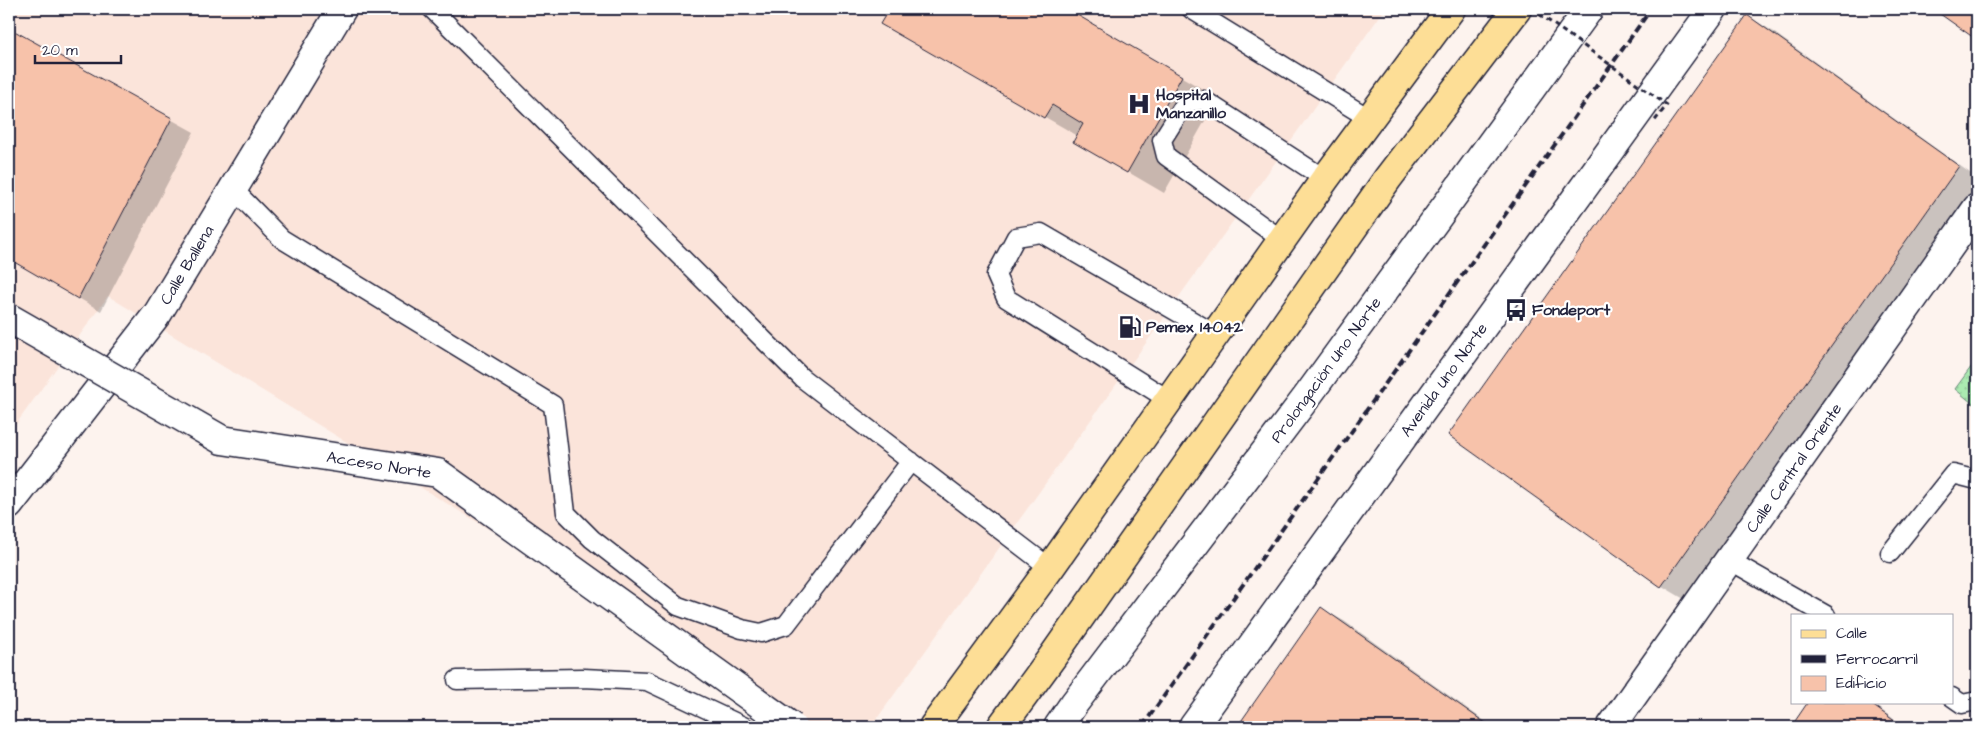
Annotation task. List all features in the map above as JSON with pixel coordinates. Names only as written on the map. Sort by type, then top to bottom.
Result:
[{"type":"main road","points":[[933,727],[1050,568],[1325,179],[1451,9]]},
{"type":"main road","points":[[1001,727],[1388,178],[1517,9]]},
{"type":"street","name":"Calle Ballena","points":[[9,505],[158,313],[342,9]]},
{"type":"street","name":"Prolongación Uno Norte","points":[[1058,727],[1306,398],[1589,9]]},
{"type":"street","name":"Avenida Uno Norte","points":[[1193,727],[1714,9]]},
{"type":"street","name":"Calle Central Oriente","points":[[1611,727],[1977,208]]},
{"type":"street","name":"Acceso Norte","points":[[9,318],[222,440],[438,473],[792,727]]},
{"type":"lane","points":[[432,9],[802,378],[1050,568]]},
{"type":"lane","points":[[1191,9],[1370,119]]},
{"type":"lane","points":[[1282,240],[1166,156],[1162,140],[1186,102],[1204,100],[1325,179]]},
{"type":"lane","points":[[233,189],[282,239],[552,405],[566,513],[592,539],[678,606],[742,629],[761,633],[786,625],[911,461]]},
{"type":"lane","points":[[1169,400],[1006,298],[996,275],[1016,237],[1041,233],[1215,334]]},
{"type":"lane","points":[[1890,554],[1953,474],[1977,480]]},
{"type":"lane","points":[[1729,560],[1824,614]]},
{"type":"lane","points":[[457,680],[583,678],[647,681],[745,727]]},
{"type":"lane","points":[[1954,698],[1962,704],[1977,701]]},
{"type":"path","points":[[1532,9],[1667,104],[1653,123]]},
{"type":"shaded area","points":[[9,9],[1385,9],[871,727],[812,727],[108,296],[9,434]]},
{"type":"green space","points":[[1977,359],[1977,407],[1955,389]]},
{"type":"building","points":[[889,9],[1067,9],[1182,76],[1127,173],[1073,142],[1083,124],[1052,105],[1044,118],[880,24]]},
{"type":"building","points":[[1933,9],[1977,9],[1977,40]]},
{"type":"building","points":[[1747,15],[1959,166],[1661,587],[1448,435]]},
{"type":"building","points":[[9,28],[172,118],[78,299],[9,259]]},
{"type":"building","points":[[1321,607],[1491,727],[1237,727]]},
{"type":"building","points":[[1807,704],[1871,704],[1903,727],[1791,727]]},
{"type":"railway","points":[[1142,727],[1651,9]]},
{"type":"place","name":"Hospital Manzanillo","points":[[1139,104]]},
{"type":"place","name":"Fondeport","points":[[1516,310]]},
{"type":"place","name":"Pemex 14042","points":[[1130,327]]}]
